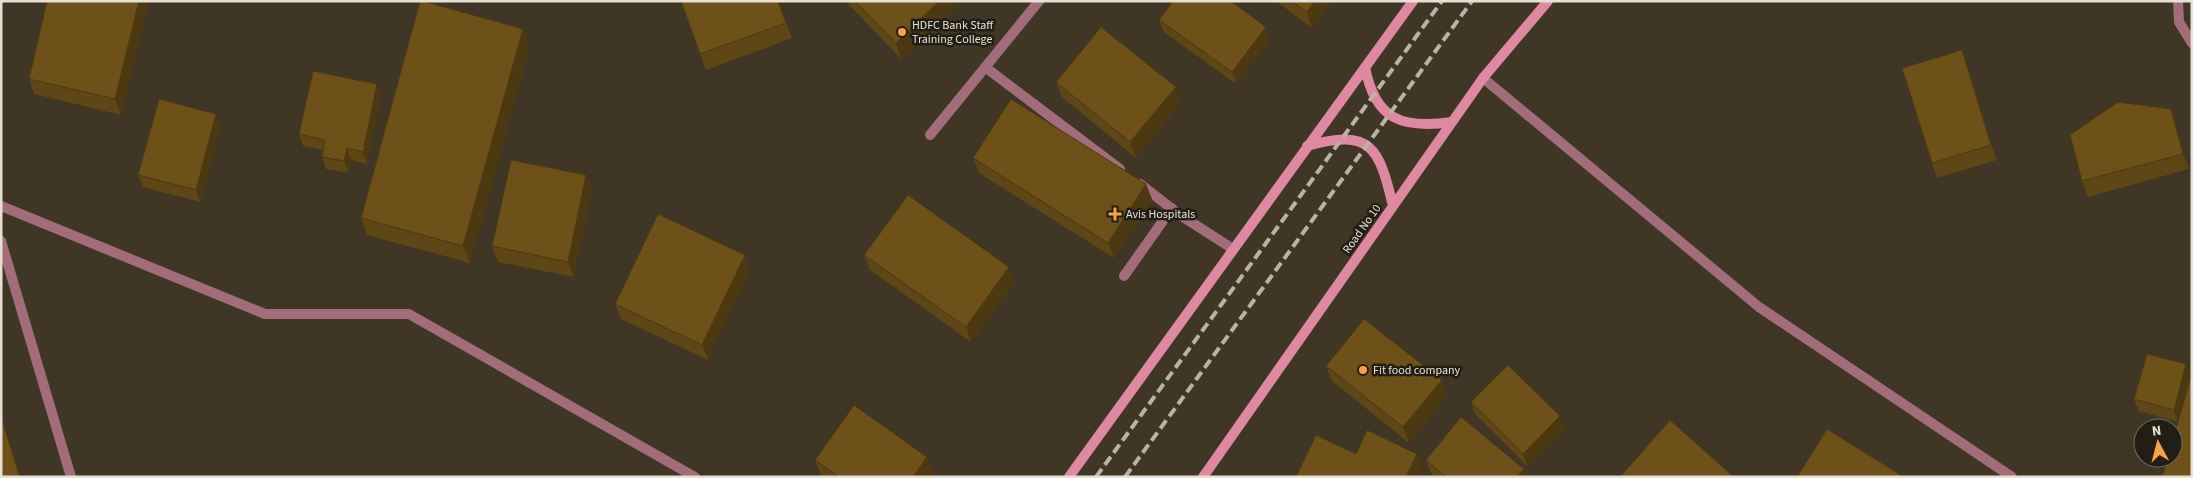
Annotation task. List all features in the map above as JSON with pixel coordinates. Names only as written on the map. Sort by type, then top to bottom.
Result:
[{"type":"main road","points":[[1069,477],[1412,1]]},
{"type":"main road","name":"Road No 10","points":[[1203,477],[1483,78],[1548,1]]},
{"type":"main road","points":[[1365,67],[1369,87],[1381,107],[1400,120],[1415,125],[1452,122]]},
{"type":"main road","points":[[1307,146],[1337,139],[1350,140],[1360,142],[1375,152],[1381,163],[1393,206]]},
{"type":"street","points":[[930,135],[1039,1]]},
{"type":"street","points":[[2178,1],[2179,22],[2192,44]]},
{"type":"street","points":[[985,67],[1172,208],[1233,249]]},
{"type":"street","points":[[1483,78],[1759,307],[2012,477]]},
{"type":"street","points":[[1,206],[266,314],[409,314],[695,477]]},
{"type":"street","points":[[1124,276],[1172,208]]},
{"type":"street","points":[[1,241],[72,477]]},
{"type":"building","points":[[47,1],[139,1],[115,99],[29,79]]},
{"type":"building","points":[[420,1],[523,29],[463,246],[361,218]]},
{"type":"building","points":[[681,1],[778,1],[786,23],[700,54]]},
{"type":"building","points":[[855,1],[939,1],[896,43]]},
{"type":"building","points":[[1173,1],[1231,1],[1266,27],[1232,72],[1159,20]]},
{"type":"building","points":[[1291,1],[1315,1],[1307,12]]},
{"type":"building","points":[[1101,27],[1176,87],[1130,142],[1056,82]]},
{"type":"building","points":[[1962,50],[1991,145],[1932,163],[1902,68]]},
{"type":"building","points":[[313,71],[377,84],[363,152],[347,148],[344,161],[322,157],[325,140],[299,134]]},
{"type":"building","points":[[159,99],[216,114],[196,190],[138,175]]},
{"type":"building","points":[[1011,99],[1146,184],[1108,243],[973,158]]},
{"type":"building","points":[[2118,102],[2171,109],[2183,154],[2082,181],[2070,135]]},
{"type":"building","points":[[511,160],[586,175],[568,262],[492,246]]},
{"type":"building","points":[[908,195],[1009,267],[966,327],[864,255]]},
{"type":"building","points":[[658,214],[745,255],[702,345],[615,304]]},
{"type":"building","points":[[1364,319],[1442,380],[1403,427],[1326,366]]},
{"type":"building","points":[[2147,354],[2186,364],[2174,410],[2134,399]]},
{"type":"building","points":[[1508,365],[1560,416],[1523,454],[1471,402]]},
{"type":"building","points":[[2192,373],[2192,477],[2162,477],[2165,468],[2183,468],[2183,418],[2179,418]]},
{"type":"building","points":[[854,405],[927,457],[913,477],[839,477],[815,460]]},
{"type":"building","points":[[1,417],[20,477],[1,477]]},
{"type":"building","points":[[1461,417],[1524,469],[1517,477],[1446,477],[1426,460]]},
{"type":"building","points":[[1670,420],[1734,477],[1620,477]]},
{"type":"building","points":[[1827,429],[1904,477],[1797,477]]},
{"type":"building","points":[[1367,430],[1417,454],[1406,477],[1296,477],[1316,435],[1356,454]]},
{"type":"railway","points":[[1096,477],[1442,1]]},
{"type":"railway","points":[[1125,477],[1472,1]]},
{"type":"place","name":"HDFC Bank Staff Training College","points":[[902,32]]},
{"type":"place","name":"Avis Hospitals","points":[[1115,214]]},
{"type":"place","name":"Fit food company","points":[[1363,370]]}]
